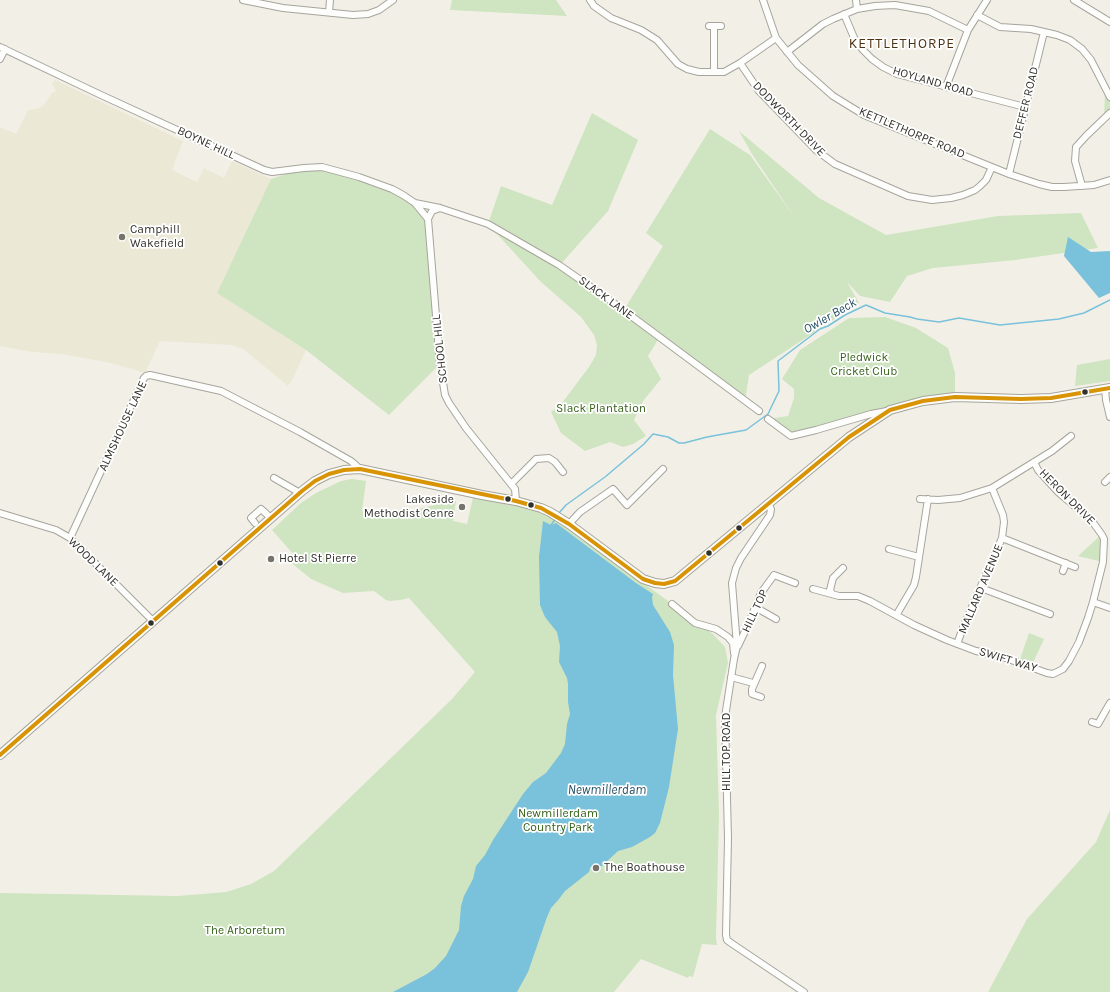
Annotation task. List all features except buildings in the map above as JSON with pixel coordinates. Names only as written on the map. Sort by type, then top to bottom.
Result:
[{"type":"main road","points":[[0,755],[300,493],[315,481],[329,474],[344,470],[360,469],[516,501],[541,508],[569,524],[643,579],[664,584],[675,581],[849,437],[890,410],[923,401],[955,397],[1021,400],[1051,398],[1108,388]]},
{"type":"street","points":[[243,0],[272,6],[353,15],[368,14],[379,10],[393,0]]},
{"type":"street","points":[[329,12],[330,0]]},
{"type":"street","points":[[590,0],[602,13],[640,30],[657,40],[670,57],[678,64],[687,69],[699,72],[724,72],[740,63],[776,38]]},
{"type":"street","name":"KETTLETHORPE ROAD","points":[[763,0],[776,38],[808,76],[844,104],[864,115],[1009,174],[1052,187],[1094,185],[1110,180]]},
{"type":"street","points":[[856,0],[857,9]]},
{"type":"street","points":[[946,87],[968,30],[987,0]]},
{"type":"street","points":[[1074,0],[1110,22]]},
{"type":"street","points":[[787,52],[823,24],[857,9],[895,5],[911,7],[929,12],[968,30]]},
{"type":"street","name":"HOYLAND ROAD","points":[[844,14],[855,40],[872,59],[897,74],[1025,107]]},
{"type":"street","points":[[977,15],[1000,27],[1031,29],[1057,35],[1070,40],[1082,49],[1091,60],[1110,97]]},
{"type":"street","points":[[714,72],[715,26]]},
{"type":"street","name":"DEFFER ROAD","points":[[1009,174],[1044,32]]},
{"type":"street","points":[[0,59],[2,48]]},
{"type":"street","name":"BOYNE HILL","points":[[2,48],[264,170],[272,172],[322,167],[359,177],[392,189],[415,203]]},
{"type":"street","name":"DODWORTH DRIVE","points":[[740,63],[759,91],[816,150],[848,170],[908,196],[932,200],[963,195],[980,186],[986,180],[992,167]]},
{"type":"street","points":[[1082,186],[1075,161],[1076,147],[1110,113]]},
{"type":"street","points":[[415,203],[428,219],[432,212],[440,208]]},
{"type":"street","name":"SLACK LANE","points":[[415,203],[440,208],[488,224],[559,265],[611,301],[759,411]]},
{"type":"street","name":"SCHOOL HILL","points":[[428,219],[441,376],[445,395],[449,404],[463,424],[515,489],[516,501]]},
{"type":"street","name":"ALMSHOUSE LANE","points":[[70,538],[146,376],[164,378],[221,391],[300,432],[351,461],[360,469]]},
{"type":"street","points":[[1108,388],[1106,400],[1110,417]]},
{"type":"street","points":[[768,419],[791,436],[890,410]]},
{"type":"street","name":"HERON DRIVE","points":[[920,499],[960,498],[992,488],[1052,451],[1071,436]]},
{"type":"street","points":[[511,484],[536,459],[549,458],[556,462],[563,472]]},
{"type":"street","name":"HERON DRIVE","points":[[1034,462],[1038,470],[1058,492],[1092,521],[1104,539],[1103,562],[1093,602]]},
{"type":"street","points":[[569,524],[580,512],[613,489],[627,505],[663,469]]},
{"type":"street","points":[[1105,482],[1110,477]]},
{"type":"street","points":[[274,478],[300,493]]},
{"type":"street","name":"MALLARD AVENUE","points":[[957,644],[1002,538],[1004,515],[992,488]]},
{"type":"street","points":[[897,614],[914,585],[928,499]]},
{"type":"street","name":"HILL TOP ROAD","points":[[768,504],[771,509],[770,515],[741,558],[736,568],[732,583],[738,646],[734,659],[725,717],[728,838],[725,931],[727,940],[804,992]]},
{"type":"street","points":[[255,523],[251,518],[261,509],[271,518]]},
{"type":"street","name":"WOOD LANE","points":[[0,513],[56,530],[70,538],[153,621]]},
{"type":"street","points":[[1002,538],[1075,566]]},
{"type":"street","points":[[894,558],[893,550],[919,557]]},
{"type":"street","points":[[1063,571],[1066,563]]},
{"type":"street","points":[[832,594],[830,590],[833,578],[843,568]]},
{"type":"street","name":"HILL TOP","points":[[738,646],[761,593],[774,575],[795,583]]},
{"type":"street","points":[[981,588],[1046,611]]},
{"type":"street","name":"SWIFT WAY","points":[[813,590],[838,596],[858,596],[897,614],[930,633],[957,644],[976,651],[1003,657],[1053,674],[1063,669],[1069,661],[1079,642],[1093,602]]},
{"type":"street","points":[[867,608],[870,601]]},
{"type":"street","points":[[1093,602],[1110,608]]},
{"type":"street","points":[[672,604],[695,623],[716,629],[728,637],[733,643],[734,659]]},
{"type":"street","points":[[755,607],[776,619]]},
{"type":"street","points":[[761,697],[752,694],[754,684],[762,666]]},
{"type":"street","points":[[731,677],[754,684]]},
{"type":"street","points":[[1095,726],[1110,703]]},
{"type":"shaded area","name":"Camphill Wakefield","points":[[55,80],[183,141],[172,170],[197,182],[204,168],[224,178],[232,161],[271,179],[217,293],[306,350],[288,386],[243,349],[231,345],[160,341],[145,373],[111,363],[61,354],[32,352],[0,346],[0,127],[16,134],[28,110],[43,106],[52,93],[56,91],[52,83]]},
{"type":"green space","points":[[452,0],[556,0],[567,16],[450,10]]},
{"type":"green space","points":[[1105,90],[1110,97],[1110,113],[1104,119]]},
{"type":"green space","name":"Slack Plantation","points":[[592,113],[638,140],[608,211],[560,265],[624,310],[663,246],[646,233],[710,129],[750,155],[795,218],[752,154],[739,131],[819,198],[886,235],[998,216],[1081,213],[1098,248],[1015,260],[933,268],[907,276],[890,302],[860,296],[847,282],[859,303],[749,375],[745,401],[659,338],[648,356],[661,379],[643,401],[634,420],[646,436],[633,444],[623,447],[610,442],[585,451],[561,433],[551,412],[562,403],[589,367],[596,355],[597,345],[594,335],[581,317],[540,281],[488,224],[501,186],[552,205]]},
{"type":"green space","points":[[322,167],[403,195],[428,219],[441,376],[436,368],[389,415],[306,350],[217,293],[271,179],[304,168]]},
{"type":"green space","name":"Pledwick Cricket Club","points":[[885,317],[916,328],[948,348],[955,373],[955,397],[791,436],[768,419],[788,416],[794,398],[794,389],[782,379],[800,350],[849,318]]},
{"type":"green space","points":[[1110,359],[1110,381],[1075,386],[1077,365]]},
{"type":"green space","name":"Newmillerdam Country Park","points":[[352,479],[366,481],[362,511],[412,510],[456,501],[453,521],[467,524],[474,493],[501,498],[507,505],[541,508],[713,634],[725,647],[728,663],[716,715],[719,814],[717,945],[702,944],[693,977],[689,976],[688,978],[641,959],[614,992],[0,992],[0,893],[178,896],[226,892],[251,884],[274,871],[452,699],[475,672],[409,598],[390,601],[386,600],[374,591],[343,593],[311,579],[289,561],[295,556],[272,530],[301,503],[316,493],[341,481]]},
{"type":"green space","points":[[1102,534],[1103,562],[1078,556]]},
{"type":"green space","points":[[1029,633],[1044,639],[1031,667],[1019,662]]},
{"type":"green space","points":[[1110,810],[1110,992],[988,992],[1027,919],[1096,842]]},
{"type":"water","points":[[1068,237],[1091,252],[1110,251],[1110,293],[1099,298],[1064,256]]},
{"type":"water","name":"Newmillerdam","points":[[543,521],[551,525],[556,523],[653,594],[653,605],[670,632],[674,645],[673,675],[678,729],[669,787],[660,823],[655,833],[650,837],[632,847],[618,851],[602,866],[592,866],[589,872],[565,891],[551,908],[528,972],[517,992],[393,992],[427,974],[446,956],[459,930],[461,906],[464,896],[473,879],[476,866],[485,855],[523,794],[533,782],[546,773],[561,753],[565,744],[567,724],[570,714],[567,678],[559,662],[560,646],[557,632],[545,617],[540,605],[539,557]]},
{"type":"waterway","name":"Owler Beck","points":[[559,513],[566,505],[605,477],[644,444],[653,434],[668,437],[679,443],[684,443],[746,430],[768,414],[779,391],[778,361],[820,329],[866,305],[885,313],[917,319],[939,322],[959,318],[1000,325],[1059,319],[1084,313],[1110,300]]},
{"type":"waterway","name":"Owler Beck","points":[[551,525],[556,518]]},
{"type":"transit line","points":[[0,755],[302,491],[315,481],[329,474],[344,470],[360,469],[516,501],[541,508],[569,524],[643,579],[664,584],[675,581],[849,437],[890,410],[923,401],[955,397],[1021,399],[1051,398],[1110,388]]},
{"type":"place","name":"Camphill Wakefield","points":[[122,237]]},
{"type":"place","name":"Lakeside Methodist Cenre","points":[[462,507]]},
{"type":"place","name":"Hotel St Pierre","points":[[271,559]]},
{"type":"place","name":"The Boathouse","points":[[596,868]]},
{"type":"district","name":"KETTLETHORPE","points":[[902,44]]},
{"type":"park label","name":"The Arboretum","points":[[245,931]]}]
